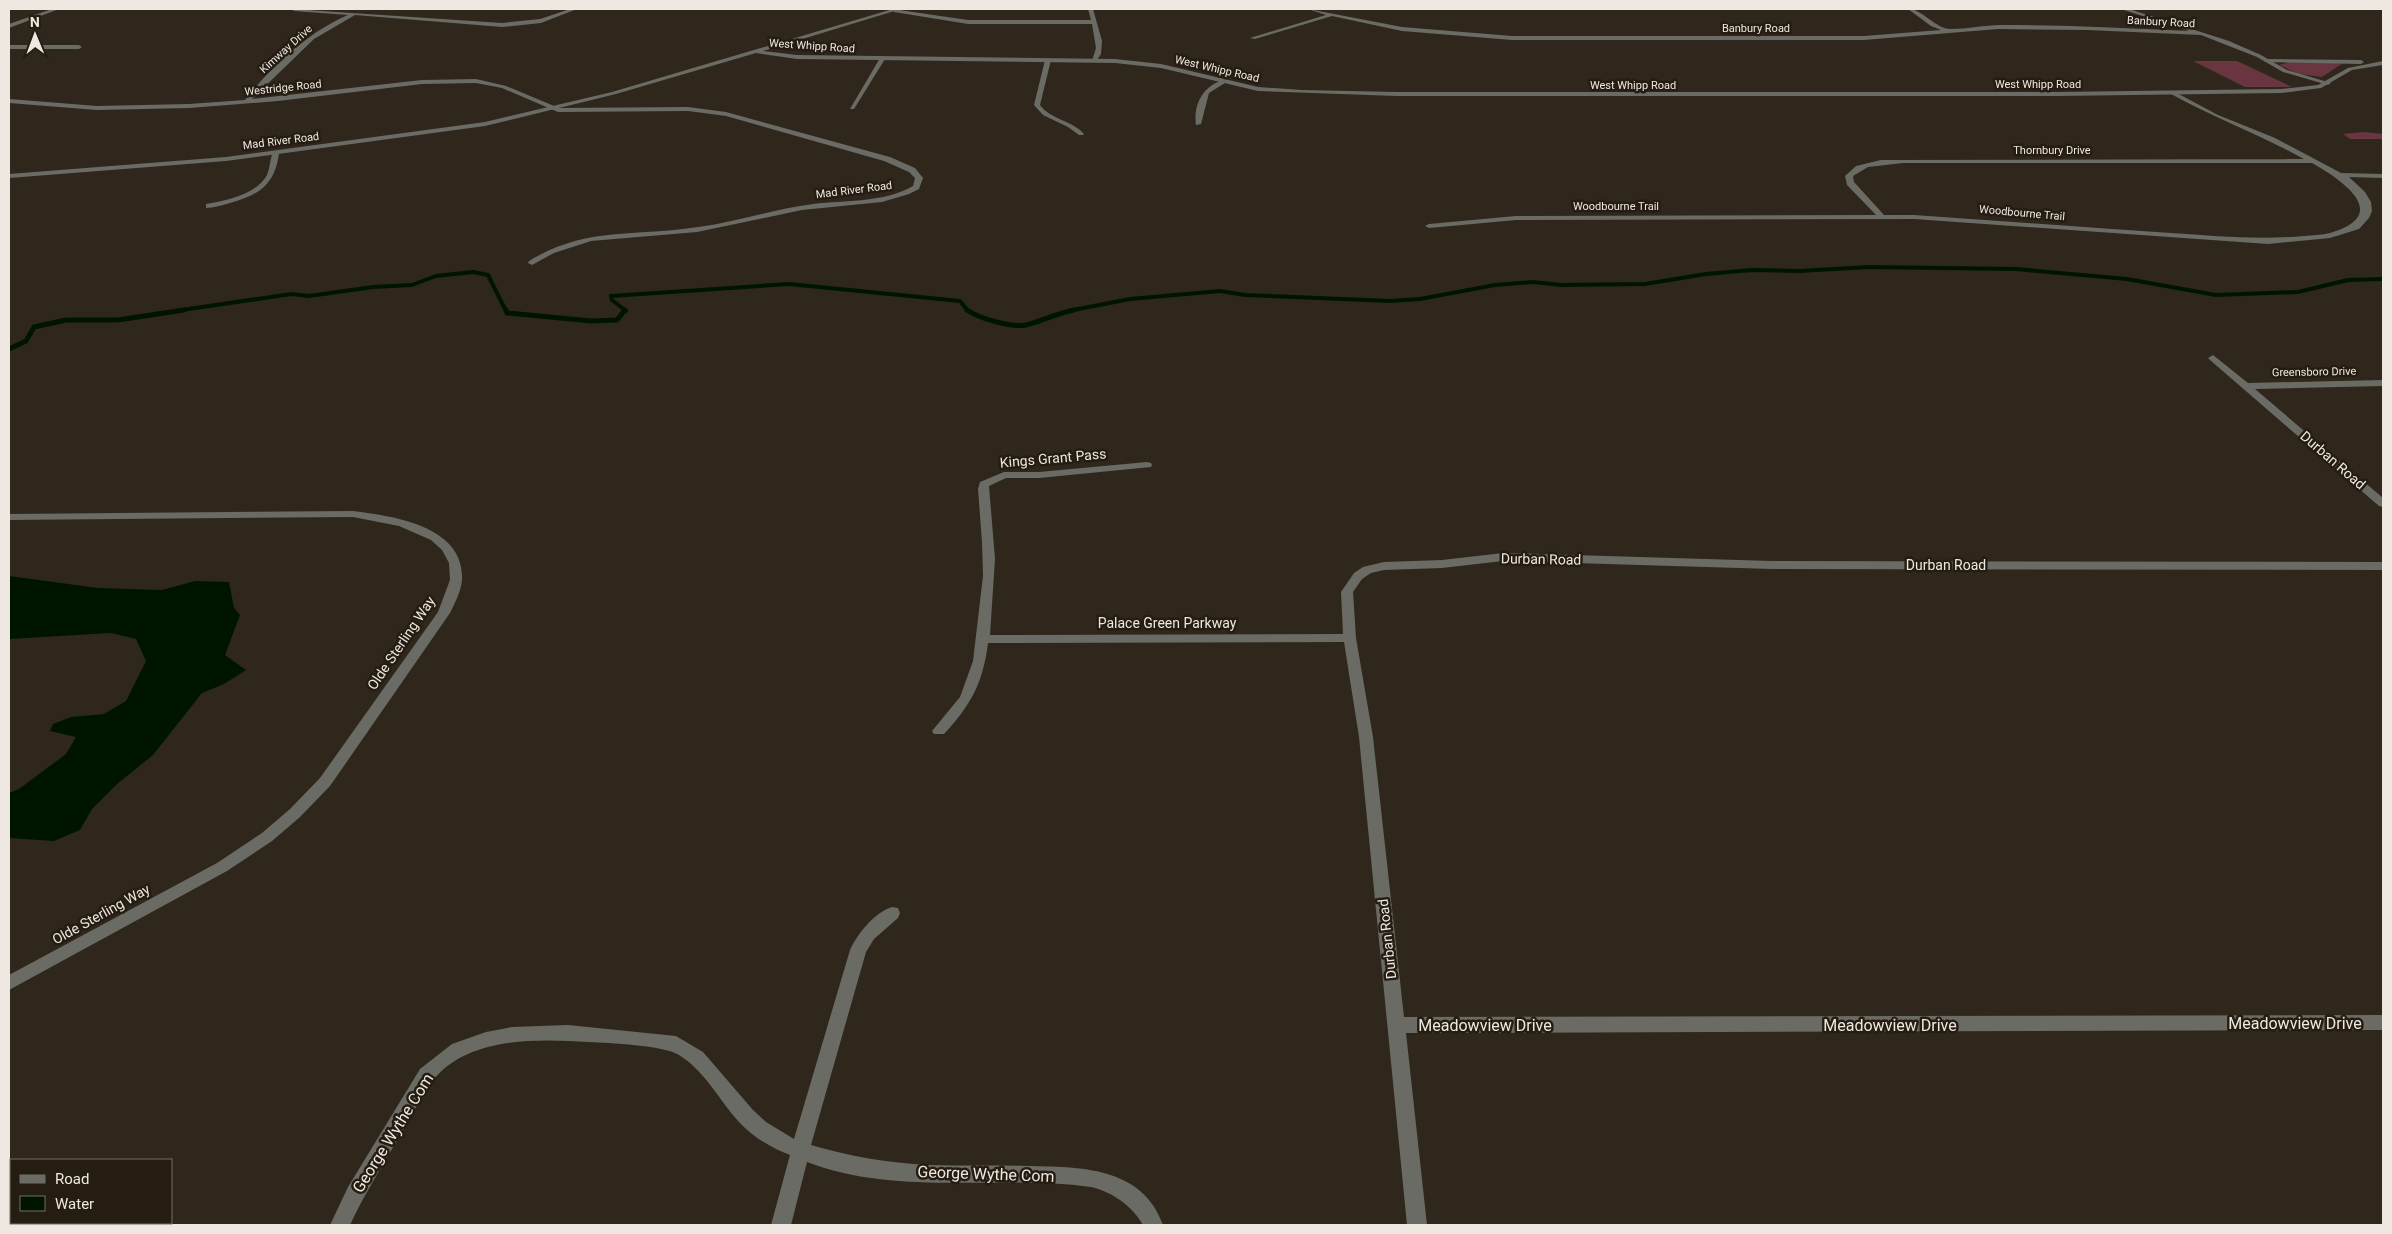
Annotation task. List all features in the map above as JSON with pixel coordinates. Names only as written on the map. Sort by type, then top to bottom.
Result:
[{"type":"street","points":[[9,26],[56,9]]},
{"type":"street","points":[[294,9],[502,25],[541,21],[574,9]]},
{"type":"street","name":"Kimway Drive","points":[[247,102],[255,91],[332,23],[371,9]]},
{"type":"street","points":[[896,9],[968,22],[1095,22]]},
{"type":"street","name":"Mad River Road","points":[[9,176],[173,164],[276,153],[462,128],[554,109],[758,52],[896,9]]},
{"type":"street","points":[[1090,9],[1099,36],[1098,52],[1094,60]]},
{"type":"street","name":"Banbury Road","points":[[1310,9],[1331,15],[1419,31],[1512,38],[1864,38],[1998,27],[2043,27],[2205,34]]},
{"type":"street","points":[[1910,9],[1935,27],[1947,30]]},
{"type":"street","points":[[2124,9],[2205,34],[2241,48],[2285,71],[2328,83],[2350,69],[2383,62]]},
{"type":"street","points":[[1253,38],[1331,15]]},
{"type":"street","points":[[9,47],[79,47]]},
{"type":"street","name":"West Whipp Road","points":[[758,52],[806,57],[882,59],[1094,60],[1161,66],[1223,82],[1273,90],[1396,94],[2173,92],[2295,90],[2328,83]]},
{"type":"street","points":[[852,108],[882,59]]},
{"type":"street","points":[[1048,60],[1037,105],[1043,112],[1071,125],[1081,134]]},
{"type":"street","points":[[2267,61],[2383,62]]},
{"type":"street","name":"Westridge Road","points":[[9,101],[98,108],[169,107],[247,102],[422,82],[465,80],[495,84],[554,109]]},
{"type":"street","points":[[1198,124],[1205,91],[1223,82]]},
{"type":"street","name":"Woodbourne Trail","points":[[1429,226],[1516,218],[1882,217],[1963,219],[2268,242],[2311,239],[2345,232],[2356,227],[2366,218],[2368,210],[2362,194],[2340,175],[2273,139],[2198,107],[2173,92]]},
{"type":"street","name":"Mad River Road","points":[[532,263],[558,248],[584,240],[612,235],[696,230],[801,208],[884,198],[907,193],[919,183],[919,178],[912,170],[887,159],[726,114],[688,110],[554,109]]},
{"type":"street","points":[[208,206],[240,197],[262,185],[272,172],[276,153]]},
{"type":"street","name":"Thornbury Drive","points":[[1882,217],[1850,183],[1849,176],[1856,169],[1878,163],[1903,161],[2314,161]]},
{"type":"street","points":[[2340,175],[2383,176]]},
{"type":"street","name":"Durban Road","points":[[2213,358],[2383,504]]},
{"type":"street","name":"Greensboro Drive","points":[[2245,386],[2383,383]]},
{"type":"street","name":"Kings Grant Pass","points":[[939,731],[959,709],[970,692],[978,668],[983,639],[990,566],[984,484],[1004,475],[1039,475],[1146,465]]},
{"type":"street","name":"Olde Sterling Way","points":[[9,983],[222,867],[267,837],[295,813],[324,782],[444,613],[452,596],[456,580],[455,565],[448,550],[436,538],[401,521],[374,516],[353,514],[210,515],[11,519]]},
{"type":"street","name":"Durban Road","points":[[1416,1225],[1366,737],[1350,638],[1347,592],[1351,584],[1368,570],[1384,566],[1442,564],[1503,557],[1772,565],[2383,566]]},
{"type":"street","name":"Palace Green Parkway","points":[[983,639],[1350,638]]},
{"type":"street","points":[[781,1225],[807,1125],[858,950],[868,934],[892,914]]},
{"type":"street","name":"Meadowview Drive","points":[[1396,1025],[2383,1023]]},
{"type":"street","name":"George Wythe Com","points":[[340,1225],[356,1194],[426,1075],[443,1060],[461,1048],[503,1036],[569,1034],[676,1044],[692,1051],[746,1117],[758,1128],[802,1150],[836,1163],[887,1170],[973,1175],[1030,1174],[1096,1179],[1118,1188],[1136,1201],[1153,1225]]},
{"type":"shaded area","points":[[2193,61],[2237,61],[2292,87],[2245,87]]},
{"type":"shaded area","points":[[2290,62],[2343,63],[2322,77],[2299,74],[2279,65]]},
{"type":"shaded area","points":[[2363,132],[2383,134],[2383,139],[2350,139],[2343,134]]},
{"type":"water","points":[[9,576],[98,588],[162,590],[195,581],[229,582],[234,608],[240,615],[225,655],[246,670],[224,684],[202,693],[153,755],[117,784],[92,809],[80,830],[54,841],[9,838],[9,793],[19,789],[66,754],[76,737],[50,731],[53,724],[71,717],[104,714],[126,701],[146,661],[136,639],[111,633],[9,639]]},
{"type":"waterway","points":[[1068,311],[1130,299],[1220,291],[1245,295],[1390,301],[1420,299],[1495,285],[1533,282],[1561,285],[1645,284],[1706,274],[1752,270],[1799,271],[1869,267],[2016,269],[2127,279],[2216,295],[2298,292],[2348,280],[2383,279]]},
{"type":"waterway","points":[[175,311],[291,294],[309,296],[373,287],[412,285],[436,276],[473,272],[488,275],[506,311]]},
{"type":"waterway","points":[[625,310],[612,300],[611,296],[789,284],[960,301],[967,310]]},
{"type":"waterway","points":[[9,349],[26,341],[34,327],[66,320],[118,320],[184,310]]},
{"type":"waterway","points":[[506,310],[507,313],[591,321],[617,320],[625,310]]},
{"type":"waterway","points":[[967,310],[995,322],[1020,326],[1074,310]]}]
